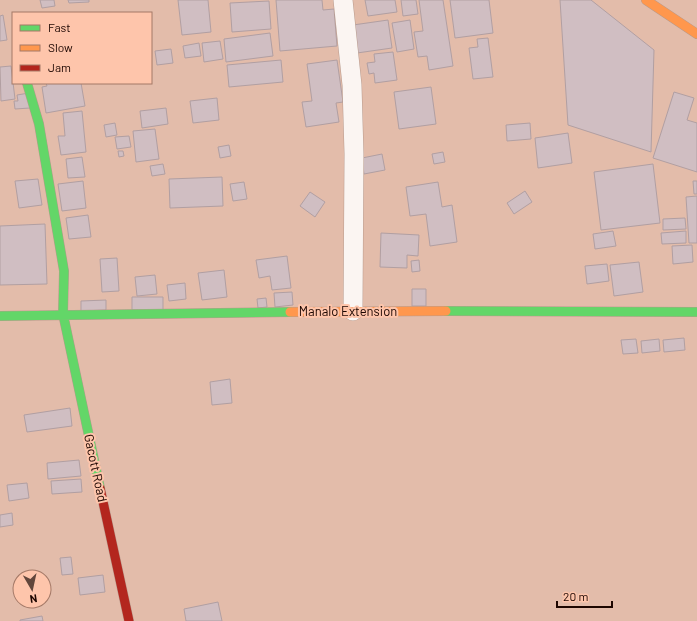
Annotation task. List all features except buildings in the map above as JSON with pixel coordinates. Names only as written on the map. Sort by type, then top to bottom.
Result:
[{"type":"street","points":[[343,0],[352,85],[354,154],[353,311]]},
{"type":"street","points":[[646,0],[697,34]]},
{"type":"street","name":"Gacott Road","points":[[27,84],[38,124],[64,271],[63,314],[129,621]]},
{"type":"street","name":"Manalo Extension","points":[[0,316],[353,311],[697,312]]},
{"type":"traffic: fast","points":[[27,84],[39,124],[64,271],[63,314],[100,488]]},
{"type":"traffic: fast","points":[[446,311],[697,312]]},
{"type":"traffic: fast","points":[[0,316],[290,312]]},
{"type":"traffic: slow","points":[[646,0],[697,34]]},
{"type":"traffic: slow","points":[[290,312],[446,311]]},
{"type":"traffic: jam","points":[[100,488],[129,621]]}]
